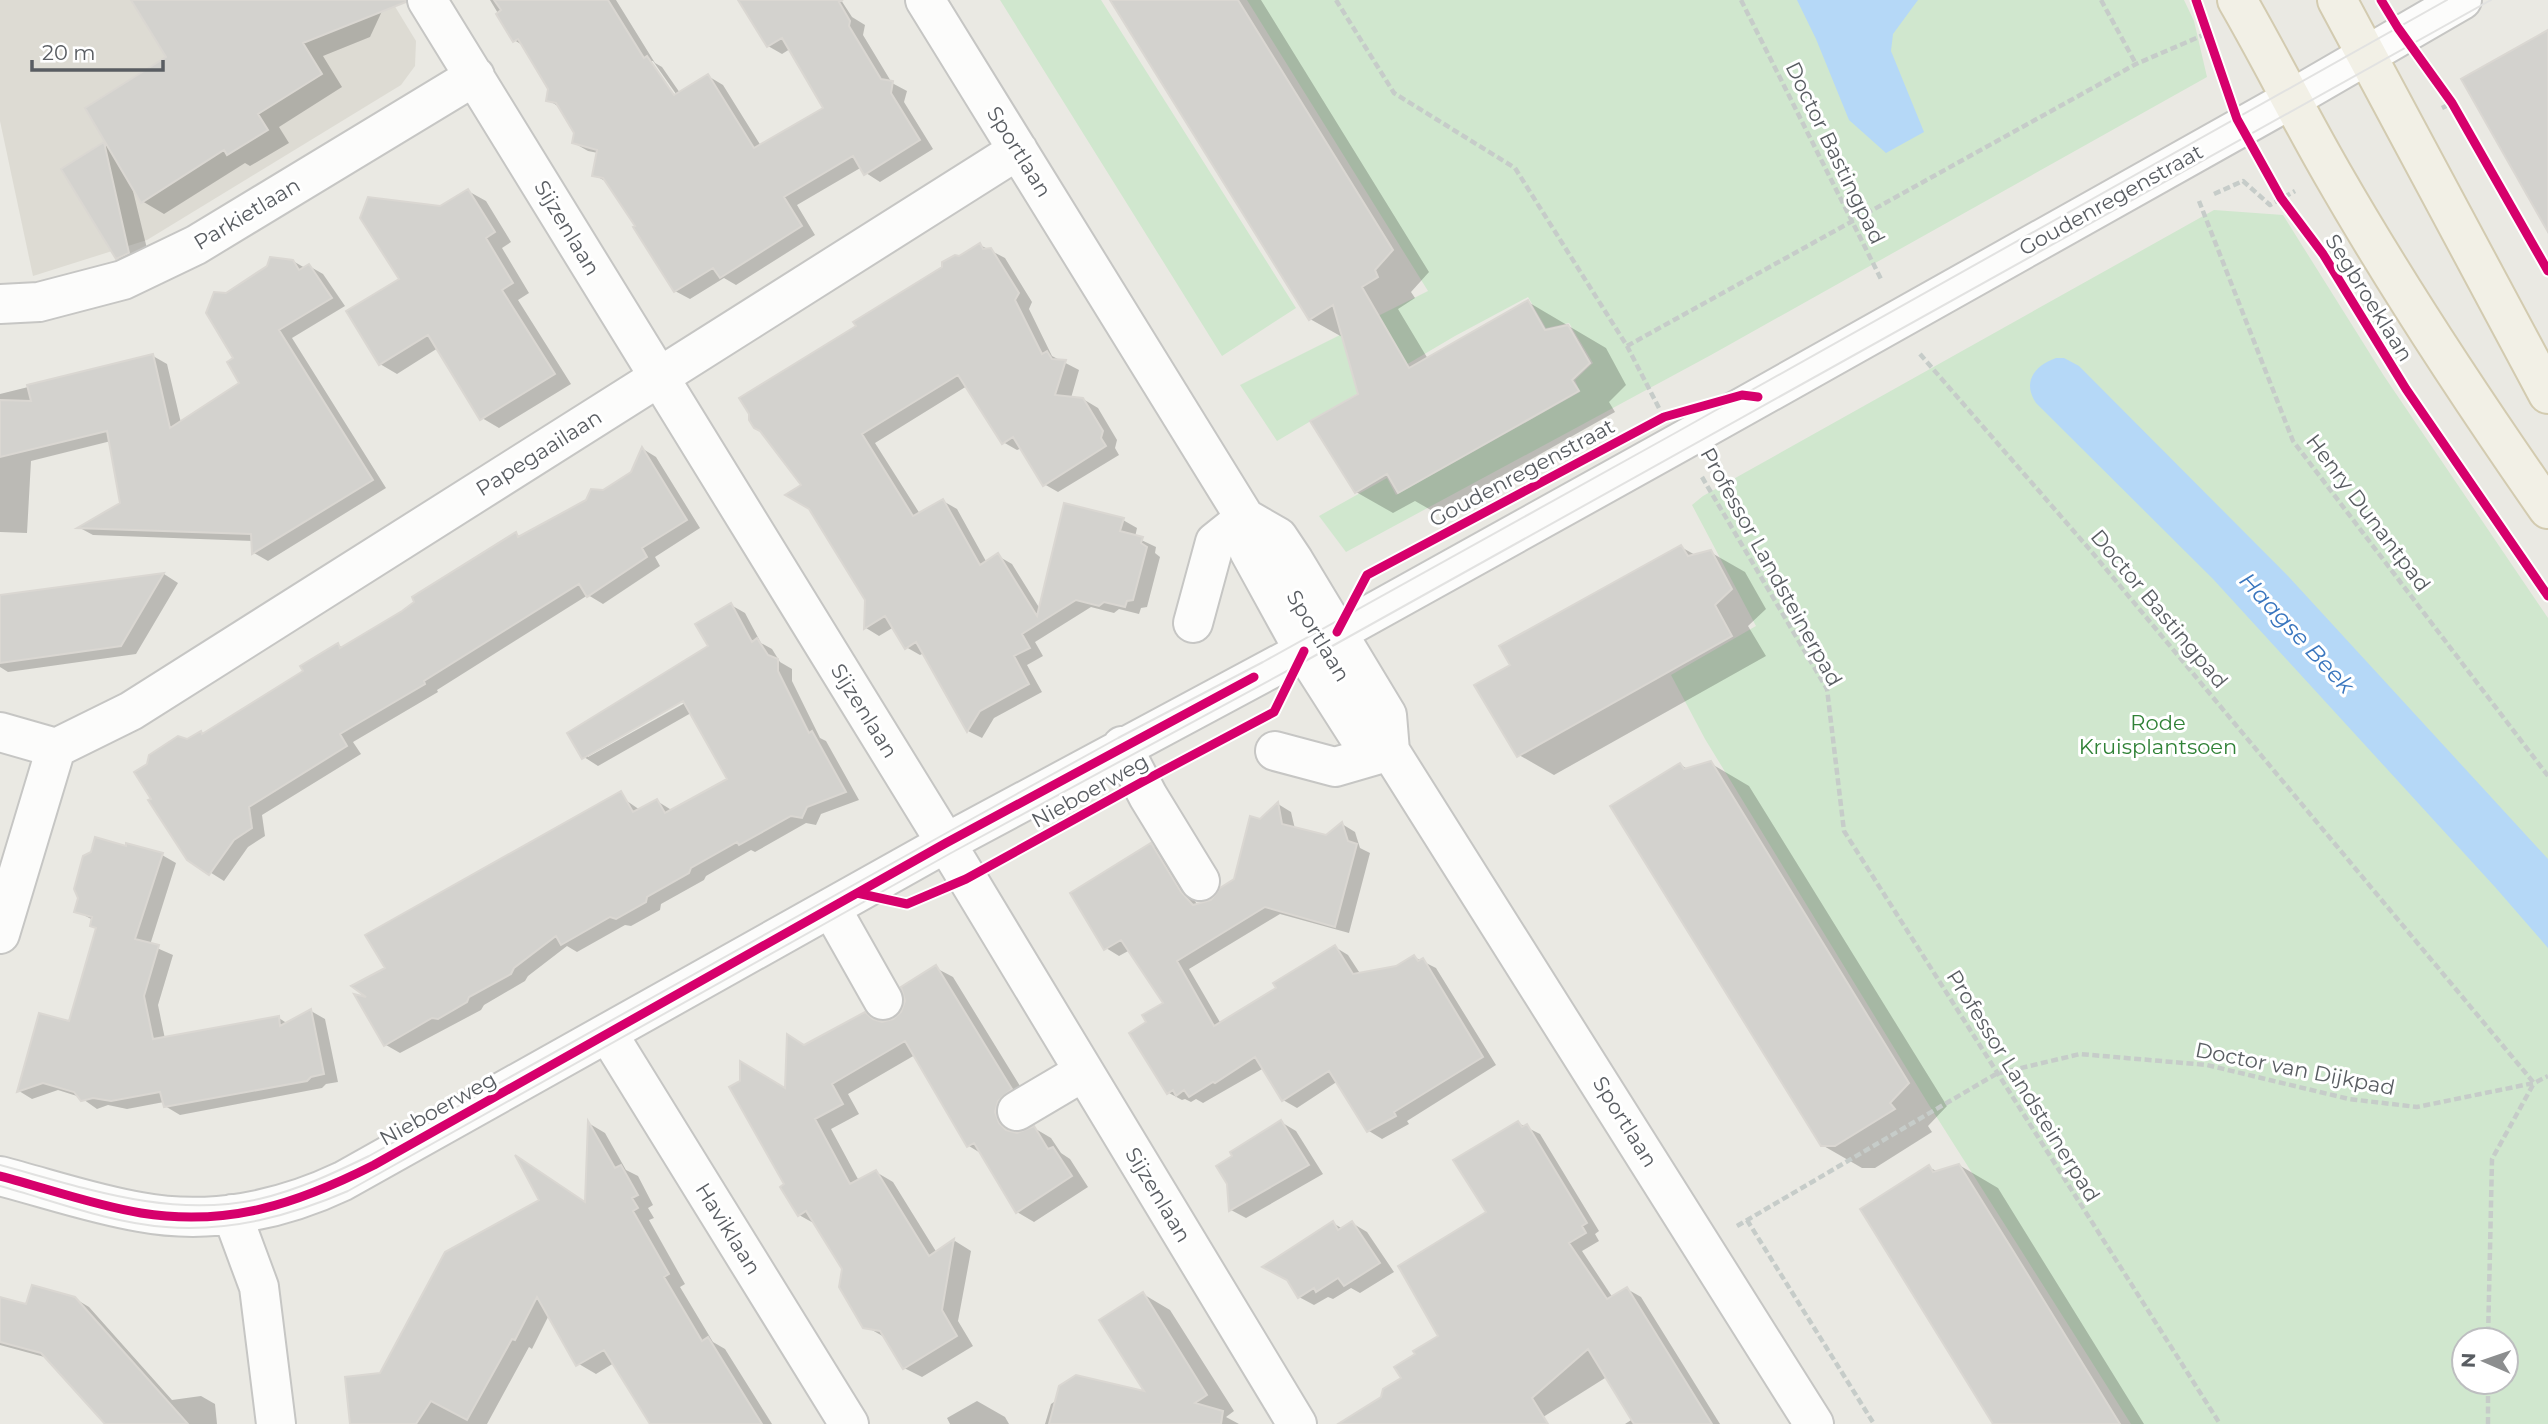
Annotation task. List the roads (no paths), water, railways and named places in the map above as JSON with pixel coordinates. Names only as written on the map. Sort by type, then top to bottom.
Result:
[{"type":"main road","points":[[2337,0],[2548,394]]},
{"type":"main road","name":"Segbroeklaan","points":[[2241,7],[2332,173],[2403,290],[2480,411],[2548,509]]},
{"type":"street","name":"Sijzenlaan","points":[[427,0],[946,844],[1297,1424]]},
{"type":"street","name":"Sportlaan","points":[[925,0],[1245,518],[1249,551],[1304,651],[1357,734],[1390,751]]},
{"type":"street","name":"Goudenregenstraat","points":[[1337,632],[2293,98],[2462,0]]},
{"type":"street","name":"Parkietlaan","points":[[0,304],[39,302],[123,280],[196,245],[475,76]]},
{"type":"street","name":"Papegaailaan","points":[[56,748],[131,711],[1018,150]]},
{"type":"street","name":"Sportlaan","points":[[1245,518],[1278,537],[1387,715],[1390,751],[1814,1424]]},
{"type":"street","points":[[1193,622],[1214,542],[1245,518]]},
{"type":"street","name":"Nieboerweg","points":[[0,1175],[141,1213],[190,1217],[232,1214],[288,1203],[316,1194],[1122,746],[1337,632]]},
{"type":"street","points":[[0,732],[56,748],[0,934]]},
{"type":"street","points":[[1122,746],[1148,796],[1200,881]]},
{"type":"street","points":[[1275,751],[1335,767],[1390,751]]},
{"type":"street","points":[[831,908],[883,1000]]},
{"type":"street","name":"Haviklaan","points":[[608,1034],[849,1424]]},
{"type":"street","points":[[1017,1111],[1083,1072]]},
{"type":"street","points":[[232,1214],[259,1287],[276,1424]]},
{"type":"water","points":[[1797,0],[1918,0],[1893,34],[1891,51],[1924,132],[1886,153],[1849,120]]},
{"type":"water","name":"Haagse Beek","points":[[2056,358],[2064,358],[2079,366],[2288,576],[2548,859],[2548,948],[2213,579],[2036,403],[2030,388],[2032,376],[2042,365]]},
{"type":"tram line","points":[[0,1165],[128,1198],[193,1205],[226,1204],[288,1191],[369,1156],[1118,738],[1263,662],[1677,432],[2447,0]]},
{"type":"tram line","points":[[0,1186],[124,1221],[190,1228],[236,1224],[282,1215],[348,1191],[951,853],[1309,659],[2491,0]]},
{"type":"park label","name":"Rode Kruisplantsoen","points":[[2158,735]]}]
